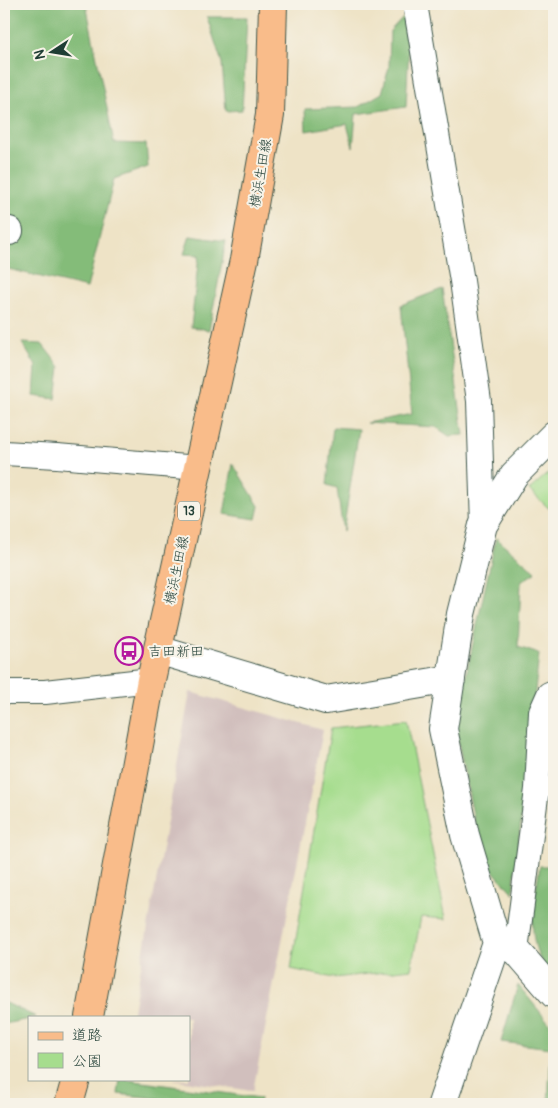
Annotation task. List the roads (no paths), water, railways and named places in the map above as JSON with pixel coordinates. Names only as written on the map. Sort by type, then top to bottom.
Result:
[{"type":"main road","name":"横浜生田線","points":[[88,1016],[151,680],[244,260],[270,115],[272,4]]},
{"type":"main road","points":[[69,1104],[76,1080]]},
{"type":"street","points":[[554,435],[514,475],[483,525],[461,614],[443,729],[465,835],[506,947],[554,994]]},
{"type":"street","points":[[158,650],[326,700],[451,679]]},
{"type":"street","points":[[442,1104],[506,947]]},
{"type":"lane","points":[[415,4],[462,281],[479,401],[483,525]]},
{"type":"lane","points":[[4,453],[198,468]]},
{"type":"lane","points":[[4,692],[45,692],[151,680]]},
{"type":"lane","points":[[506,947],[537,789],[541,712],[550,694],[554,692]]},
{"type":"place","name":"吉田新田","points":[[129,651]]}]
